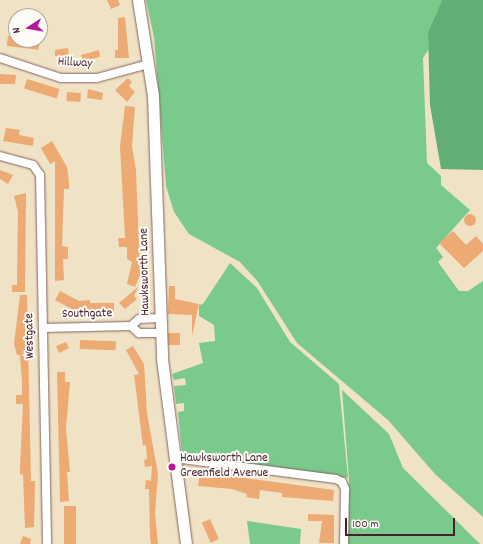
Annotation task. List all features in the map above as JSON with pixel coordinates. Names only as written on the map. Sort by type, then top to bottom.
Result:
[{"type":"street","name":"Hawksworth Lane","points":[[138,0],[150,64],[159,212],[161,333],[174,458],[186,544]]},
{"type":"street","name":"Hillway","points":[[0,58],[61,78],[97,78],[150,64]]},
{"type":"street","name":"Westgate","points":[[0,156],[33,165],[40,175],[47,544]]},
{"type":"street","name":"Southgate","points":[[43,328],[131,326],[139,319],[160,318]]},
{"type":"street","name":"Southgate","points":[[131,326],[139,333],[161,333]]},
{"type":"street","points":[[174,458],[342,482],[344,544]]},
{"type":"green space","points":[[146,0],[442,0],[428,32],[429,49],[423,58],[427,163],[441,176],[441,185],[470,210],[436,248],[443,257],[438,262],[459,291],[468,291],[483,281],[483,517],[435,474],[388,420],[297,343],[258,282],[240,262],[189,234],[174,212],[166,186],[154,37]]},
{"type":"green space","points":[[442,0],[483,0],[483,170],[441,169],[430,105],[428,32]]},
{"type":"green space","points":[[230,263],[257,288],[290,342],[339,384],[348,478],[182,454],[178,412],[184,411],[184,403],[176,404],[174,386],[186,385],[185,378],[174,380],[172,374],[203,363],[199,343],[215,341],[214,325],[199,316],[199,305],[203,304]]},
{"type":"green space","points":[[342,390],[389,434],[403,468],[480,544],[347,544],[349,479]]},
{"type":"green space","points":[[247,521],[301,529],[300,544],[250,544]]},
{"type":"building","points":[[107,0],[118,0],[120,5],[111,9]]},
{"type":"building","points":[[125,17],[129,58],[115,58],[115,50],[118,50],[118,18]]},
{"type":"building","points":[[24,48],[39,48],[39,50]]},
{"type":"building","points":[[68,48],[69,55],[55,56],[55,50]]},
{"type":"building","points":[[99,50],[100,57],[83,61],[81,55]]},
{"type":"building","points":[[0,74],[16,75],[15,84],[0,84]]},
{"type":"building","points":[[128,78],[132,82],[129,86],[135,92],[127,102],[115,90]]},
{"type":"building","points":[[27,79],[60,89],[57,99],[24,89]]},
{"type":"building","points":[[88,89],[103,93],[102,100],[87,98]]},
{"type":"building","points":[[67,92],[81,93],[80,102],[66,101]]},
{"type":"building","points":[[125,106],[135,107],[132,146],[136,170],[140,275],[135,287],[127,284],[132,262],[127,259],[127,247],[119,247],[118,238],[125,238],[120,146]]},
{"type":"building","points":[[6,128],[20,130],[19,135],[34,138],[33,146],[3,141]]},
{"type":"building","points":[[52,141],[67,167],[69,181],[69,189],[64,189],[62,246],[68,247],[68,259],[63,259],[64,280],[55,281],[55,161],[50,164],[41,148]]},
{"type":"building","points":[[0,170],[13,175],[8,184],[0,179]]},
{"type":"building","points":[[26,193],[25,292],[12,292],[12,285],[17,285],[18,212],[14,196]]},
{"type":"building","points":[[472,214],[475,215],[475,225],[468,226],[465,225],[464,218],[465,215]]},
{"type":"building","points":[[453,231],[466,245],[476,236],[483,244],[483,251],[464,268],[439,243]]},
{"type":"building","points":[[169,286],[175,286],[175,299],[199,304],[192,336],[192,315],[168,314]]},
{"type":"building","points":[[138,287],[134,296],[137,299],[125,309],[119,303]]},
{"type":"building","points":[[60,291],[79,301],[90,300],[90,303],[114,303],[114,311],[79,313],[55,300]]},
{"type":"building","points":[[20,295],[27,295],[31,481],[35,481],[34,527],[25,528],[23,474],[20,475],[23,404],[16,404],[16,395],[22,395],[22,383],[20,355],[17,355],[14,344]]},
{"type":"building","points":[[168,333],[180,333],[180,345],[168,345]]},
{"type":"building","points":[[80,340],[116,341],[116,350],[80,349]]},
{"type":"building","points":[[66,342],[69,348],[59,353],[56,346]]},
{"type":"building","points":[[133,346],[144,364],[147,413],[158,474],[155,513],[158,544],[151,544],[150,538],[149,489],[145,489],[146,480],[151,481],[152,466],[145,467],[144,460],[147,459],[146,445],[143,446],[134,375],[139,374],[126,350]]},
{"type":"building","points":[[57,372],[65,372],[65,382],[70,382],[66,429],[70,472],[67,472],[69,501],[60,502]]},
{"type":"building","points":[[200,472],[334,490],[333,501],[282,497],[282,493],[260,490],[259,499],[246,497],[247,494],[232,489],[198,486]]},
{"type":"building","points":[[64,506],[76,506],[76,544],[64,544]]},
{"type":"building","points":[[308,514],[334,515],[334,543],[319,543],[322,521],[308,521]]},
{"type":"building","points":[[210,519],[219,539],[211,543],[202,523]]},
{"type":"building","points":[[23,536],[31,539],[30,544],[20,544]]},
{"type":"place","name":"Hawksworth Lane Greenfield Avenue","points":[[172,467]]}]
